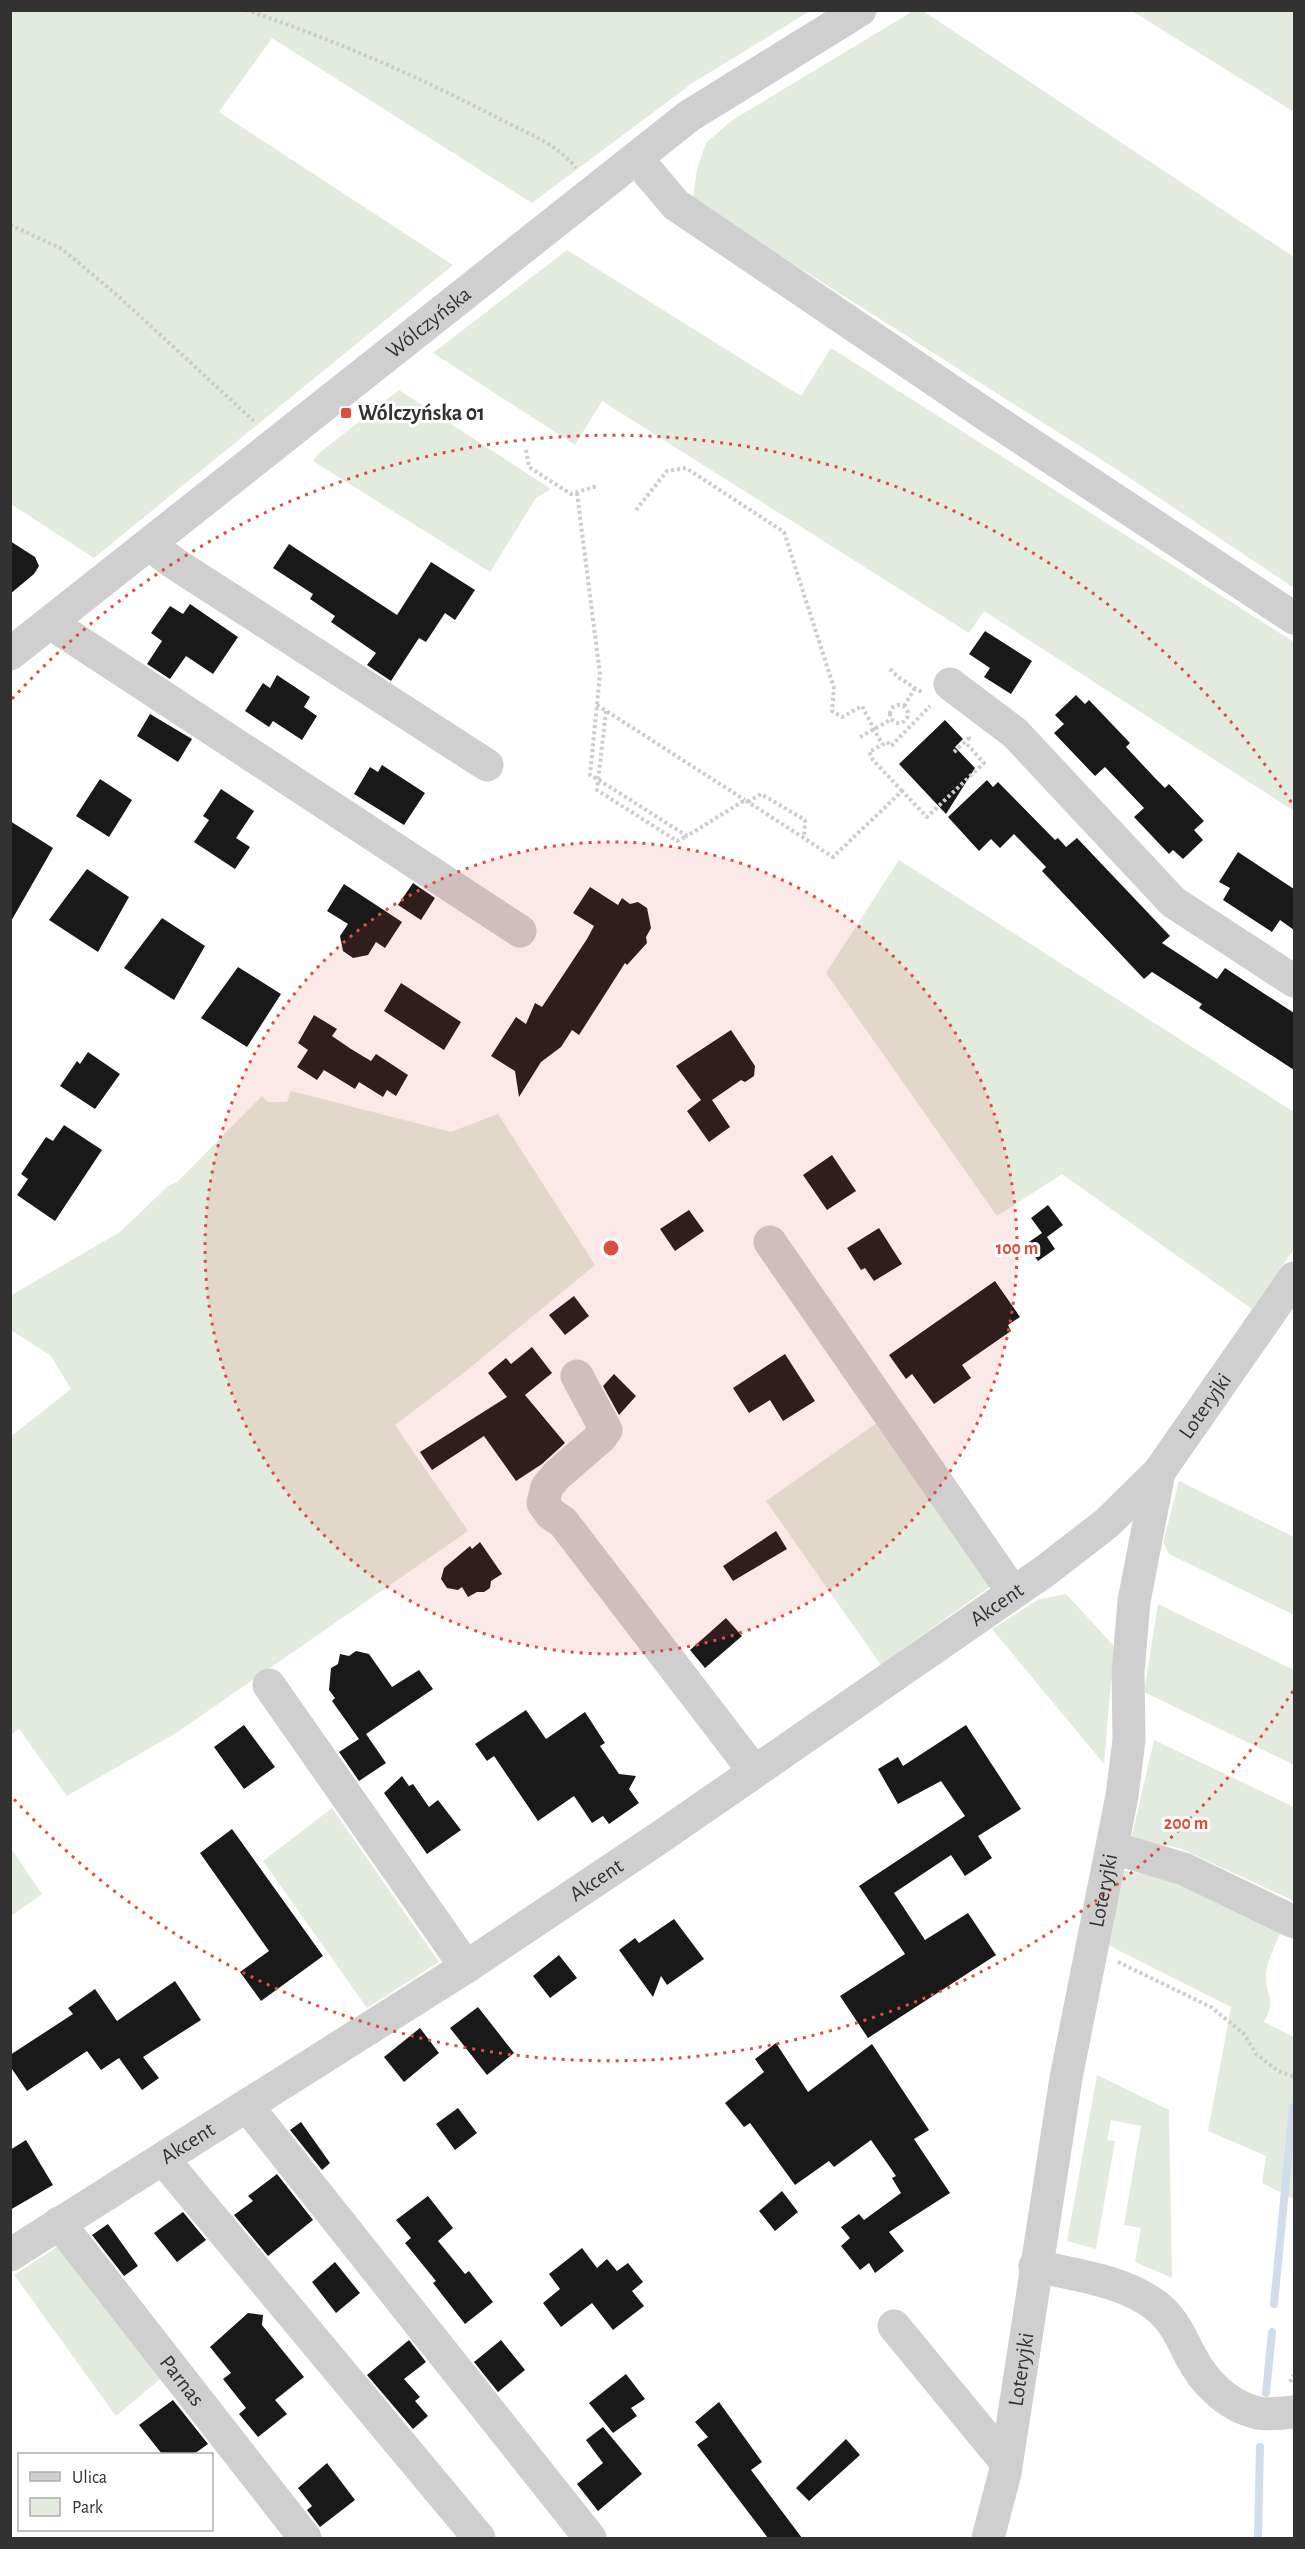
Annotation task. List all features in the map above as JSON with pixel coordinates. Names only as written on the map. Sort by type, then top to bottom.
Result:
[{"type":"street","name":"Wólczyńska","points":[[10,654],[638,159],[689,116],[860,10]]},
{"type":"street","points":[[638,159],[676,205],[1294,618]]},
{"type":"street","points":[[150,545],[183,569],[487,765]]},
{"type":"street","points":[[53,621],[64,632],[520,931]]},
{"type":"street","points":[[942,693],[1015,733],[1173,902],[1294,981]]},
{"type":"street","points":[[770,1242],[1012,1591]]},
{"type":"street","name":"Loteryjki","points":[[988,2538],[1006,2462],[1065,2078],[1113,1848],[1129,1740],[1128,1673],[1134,1601],[1160,1472],[1294,1278]]},
{"type":"street","points":[[577,1376],[606,1430],[557,1475],[547,1487],[543,1503],[551,1514],[563,1522],[754,1771]]},
{"type":"street","name":"Akcent","points":[[10,2255],[466,1967],[754,1771],[1045,1570],[1107,1523],[1160,1472]]},
{"type":"street","points":[[269,1685],[466,1967]]},
{"type":"street","points":[[1113,1848],[1184,1869],[1294,1922]]},
{"type":"street","points":[[247,2106],[590,2538]]},
{"type":"street","points":[[163,2158],[479,2538]]},
{"type":"street","name":"Parnas","points":[[59,2223],[305,2538]]},
{"type":"street","points":[[1035,2266],[1104,2282],[1134,2293],[1159,2308],[1167,2316],[1176,2327],[1200,2374],[1216,2391],[1235,2403],[1258,2413],[1294,2412]]},
{"type":"street","points":[[894,2326],[1006,2462]]},
{"type":"path","points":[[246,10],[315,33],[476,106],[562,151]]},
{"type":"path","points":[[10,225],[62,249],[117,295],[278,443]]},
{"type":"path","points":[[526,450],[529,467],[571,494],[597,486]]},
{"type":"path","points":[[636,510],[667,471],[686,468],[784,532],[834,687],[832,711],[842,717],[862,706],[882,744]]},
{"type":"path","points":[[577,493],[600,674],[590,775],[687,836]]},
{"type":"path","points":[[904,706],[915,688]]},
{"type":"path","points":[[942,693],[891,746],[887,742],[869,752],[873,760],[927,817],[984,763],[965,742]]},
{"type":"path","points":[[597,705],[833,857],[902,791]]},
{"type":"path","points":[[893,706],[904,706],[908,713],[906,720],[898,723],[892,719],[890,712],[893,706]]},
{"type":"path","points":[[606,711],[597,790],[677,841],[761,794],[805,820],[804,838]]},
{"type":"path","points":[[860,737],[892,719]]},
{"type":"path","points":[[1090,1960],[1104,1957],[1115,1960],[1211,2007],[1244,2034],[1256,2054],[1278,2071],[1294,2077]]},
{"type":"green space","points":[[10,11],[810,11],[694,82],[532,203],[272,38],[219,112],[453,265],[94,558],[11,504]]},
{"type":"green space","points":[[913,11],[923,11],[1294,257],[1294,588],[1116,469],[721,218],[692,205],[697,169],[706,143],[731,121]]},
{"type":"green space","points":[[1132,11],[1294,11],[1294,112]]},
{"type":"green space","points":[[567,250],[801,396],[831,348],[1294,642],[1294,811],[984,611],[969,633],[602,401],[575,445],[433,353]]},
{"type":"green space","points":[[399,390],[551,489],[536,498],[490,572],[313,461],[318,454]]},
{"type":"green space","points":[[899,860],[1294,1112],[1294,1249],[1252,1309],[1062,1174],[997,1216],[826,973]]},
{"type":"green space","points":[[291,1091],[451,1132],[498,1114],[595,1265],[466,1371],[395,1425],[468,1531],[176,1733],[67,1796],[19,1729],[11,1735],[10,1437],[71,1389],[51,1356],[11,1330],[10,1296],[120,1232],[168,1186],[177,1182],[262,1096],[267,1102],[287,1102]]},
{"type":"green space","points":[[881,1420],[995,1583],[881,1665],[766,1501]]},
{"type":"green space","points":[[1179,1481],[1294,1537],[1294,1615],[1169,1554],[1163,1542]]},
{"type":"green space","points":[[1066,1594],[1114,1646],[1104,1764],[992,1629],[1039,1599]]},
{"type":"green space","points":[[1158,1604],[1294,1670],[1294,1765],[1144,1692]]},
{"type":"green space","points":[[1154,1740],[1294,1807],[1294,1901],[1179,1848],[1131,1839]]},
{"type":"green space","points":[[332,1808],[439,1962],[367,2008],[263,1861]]},
{"type":"green space","points":[[10,1847],[42,1894],[11,1916],[10,1916]]},
{"type":"green space","points":[[1122,1870],[1169,1879],[1280,1933],[1266,1970],[1266,1983],[1271,2002],[1264,2022],[1294,2037],[1294,2199],[1262,2183],[1266,2156],[1208,2131],[1231,2007],[1104,1943]]},
{"type":"green space","points":[[1097,2075],[1169,2110],[1172,2278],[1135,2262],[1141,2228],[1124,2225],[1141,2126],[1111,2120],[1107,2140],[1115,2141],[1096,2249],[1067,2241]]},
{"type":"green space","points":[[57,2247],[165,2375],[116,2416],[14,2275]]},
{"type":"building","points":[[10,541],[35,557],[39,566],[34,574],[10,594]]},
{"type":"building","points":[[289,544],[397,615],[431,562],[475,590],[455,620],[445,613],[426,642],[419,638],[391,681],[367,665],[376,653],[331,622],[335,616],[310,599],[313,594],[273,568]]},
{"type":"building","points":[[190,604],[238,637],[213,674],[186,656],[170,679],[147,664],[162,641],[151,633],[170,606],[183,614]]},
{"type":"building","points":[[985,631],[1032,661],[1011,694],[984,677],[990,668],[969,654]]},
{"type":"building","points":[[277,675],[310,697],[304,707],[317,716],[302,740],[273,721],[269,727],[245,711],[263,683],[270,688]]},
{"type":"building","points":[[1076,695],[1085,704],[1089,700],[1130,743],[1126,747],[1154,777],[1165,788],[1169,784],[1204,821],[1194,830],[1203,840],[1183,859],[1173,850],[1169,854],[1134,817],[1144,808],[1105,767],[1095,776],[1054,733],[1064,724],[1055,715]]},
{"type":"building","points":[[150,714],[192,739],[178,762],[137,736]]},
{"type":"building","points":[[945,720],[963,739],[955,747],[975,768],[946,814],[899,764]]},
{"type":"building","points":[[382,765],[425,793],[404,825],[354,794],[370,767],[378,772]]},
{"type":"building","points":[[100,779],[132,800],[109,837],[76,816]]},
{"type":"building","points":[[987,780],[993,787],[998,782],[1055,840],[1058,838],[1066,847],[1077,838],[1170,936],[1162,943],[1217,979],[1225,968],[1294,1013],[1294,1070],[1199,1008],[1202,1004],[1152,972],[1144,979],[1042,871],[1046,867],[1014,834],[1000,848],[991,839],[979,851],[948,817]]},
{"type":"building","points":[[221,789],[254,811],[236,838],[250,847],[235,869],[194,842],[209,820],[203,816]]},
{"type":"building","points":[[10,821],[53,848],[10,923]]},
{"type":"building","points":[[1238,852],[1294,889],[1294,930],[1280,920],[1272,932],[1223,900],[1230,888],[1219,882]]},
{"type":"building","points":[[87,869],[129,897],[98,952],[49,920]]},
{"type":"building","points":[[413,883],[435,898],[421,920],[398,905]]},
{"type":"building","points":[[344,884],[402,922],[385,948],[376,942],[368,955],[353,958],[343,951],[340,936],[348,924],[327,911]]},
{"type":"building","points":[[590,887],[618,905],[622,898],[630,904],[638,902],[647,908],[651,928],[646,937],[647,943],[627,965],[625,963],[579,1035],[572,1030],[561,1047],[541,1062],[519,1097],[515,1071],[491,1056],[516,1017],[526,1024],[535,1003],[542,1007],[587,939],[594,926],[573,913]]},
{"type":"building","points":[[162,918],[205,946],[174,1000],[124,968]]},
{"type":"building","points":[[238,967],[281,994],[247,1047],[201,1018]]},
{"type":"building","points":[[401,983],[461,1022],[444,1050],[384,1011]]},
{"type":"building","points":[[314,1015],[337,1029],[332,1036],[351,1049],[371,1061],[376,1054],[408,1075],[396,1096],[387,1090],[383,1097],[359,1082],[355,1089],[324,1070],[317,1080],[297,1067],[308,1050],[298,1043]]},
{"type":"building","points":[[731,1030],[755,1066],[754,1076],[745,1082],[741,1080],[712,1100],[730,1127],[709,1142],[687,1111],[701,1100],[676,1066]]},
{"type":"building","points":[[88,1052],[120,1074],[95,1109],[60,1086],[77,1061],[80,1064]]},
{"type":"building","points":[[64,1125],[102,1150],[55,1221],[17,1195],[28,1179],[21,1174],[46,1137],[53,1141]]},
{"type":"building","points":[[832,1155],[856,1191],[827,1210],[803,1175]]},
{"type":"building","points":[[1048,1205],[1063,1225],[1047,1237],[1055,1249],[1038,1261],[1026,1244],[1042,1233],[1031,1218]]},
{"type":"building","points":[[689,1210],[704,1231],[675,1251],[660,1229]]},
{"type":"building","points":[[879,1228],[902,1264],[874,1281],[865,1268],[861,1270],[847,1248]]},
{"type":"building","points":[[995,1281],[1020,1317],[1008,1325],[1011,1331],[962,1365],[971,1378],[934,1404],[912,1374],[906,1379],[889,1355]]},
{"type":"building","points":[[574,1296],[589,1316],[565,1335],[549,1315]]},
{"type":"building","points":[[532,1347],[552,1373],[525,1395],[565,1443],[542,1464],[516,1481],[484,1436],[432,1470],[420,1452],[507,1397],[488,1373],[506,1358],[511,1364]]},
{"type":"building","points":[[785,1354],[815,1401],[783,1421],[770,1400],[749,1413],[733,1388]]},
{"type":"building","points":[[614,1374],[636,1396],[619,1415],[603,1386]]},
{"type":"building","points":[[776,1531],[787,1549],[733,1581],[723,1566]]},
{"type":"building","points":[[480,1542],[502,1574],[491,1581],[490,1588],[468,1597],[462,1587],[458,1590],[447,1588],[441,1579],[444,1568],[470,1546],[472,1549]]},
{"type":"building","points":[[726,1618],[742,1636],[705,1668],[690,1650]]},
{"type":"building","points":[[356,1651],[369,1654],[392,1687],[419,1670],[433,1689],[366,1734],[386,1763],[359,1781],[339,1752],[359,1739],[332,1701],[335,1698],[329,1690],[331,1668],[338,1664],[340,1654],[349,1656]]},
{"type":"building","points":[[526,1710],[546,1739],[585,1712],[605,1743],[600,1746],[619,1774],[636,1776],[629,1789],[639,1803],[609,1824],[603,1816],[592,1823],[574,1796],[538,1821],[494,1756],[487,1761],[475,1744]]},
{"type":"building","points":[[244,1725],[275,1767],[244,1789],[214,1747]]},
{"type":"building","points":[[966,1725],[1021,1809],[978,1836],[992,1858],[965,1876],[951,1855],[894,1893],[925,1940],[968,1913],[996,1955],[868,2038],[840,1996],[905,1954],[859,1886],[965,1816],[941,1781],[898,1804],[878,1769],[898,1757],[903,1766]]},
{"type":"building","points":[[402,1776],[409,1786],[413,1784],[429,1807],[438,1800],[461,1830],[427,1854],[384,1793]]},
{"type":"building","points":[[232,1829],[323,1956],[261,2001],[240,1972],[269,1951],[200,1853]]},
{"type":"building","points":[[674,1919],[704,1959],[667,1985],[661,1976],[653,1997],[619,1950],[635,1938],[639,1943]]},
{"type":"building","points":[[559,1955],[577,1978],[550,1998],[533,1976]]},
{"type":"building","points":[[175,1981],[201,2020],[143,2057],[159,2078],[142,2090],[119,2058],[101,2070],[87,2051],[27,2091],[10,2066],[10,2055],[73,2014],[68,2008],[95,1989],[117,2021]]},
{"type":"building","points":[[478,2007],[514,2053],[487,2075],[450,2028]]},
{"type":"building","points":[[420,2028],[439,2053],[404,2082],[384,2057]]},
{"type":"building","points":[[776,2043],[808,2092],[872,2044],[929,2130],[914,2139],[950,2193],[889,2232],[904,2251],[875,2273],[869,2263],[860,2270],[841,2246],[850,2238],[841,2227],[859,2214],[864,2220],[901,2193],[892,2178],[896,2176],[871,2140],[834,2167],[829,2161],[795,2185],[750,2123],[744,2127],[725,2103],[764,2072],[755,2059]]},
{"type":"building","points":[[458,2108],[477,2133],[455,2150],[436,2124]]},
{"type":"building","points":[[301,2122],[330,2163],[322,2170],[290,2130]]},
{"type":"building","points":[[26,2140],[53,2185],[10,2210],[10,2150]]},
{"type":"building","points":[[277,2174],[313,2220],[268,2256],[234,2215],[253,2201],[248,2196]]},
{"type":"building","points":[[782,2191],[798,2212],[775,2231],[759,2211]]},
{"type":"building","points":[[428,2196],[453,2228],[438,2241],[465,2274],[469,2271],[493,2302],[465,2324],[433,2283],[436,2281],[405,2243],[411,2238],[396,2220]]},
{"type":"building","points":[[183,2212],[206,2240],[177,2262],[154,2233]]},
{"type":"building","points":[[108,2224],[138,2266],[124,2276],[92,2235]]},
{"type":"building","points":[[582,2248],[597,2268],[607,2259],[617,2271],[628,2263],[643,2282],[632,2291],[644,2306],[613,2330],[592,2303],[561,2327],[543,2303],[560,2289],[549,2274]]},
{"type":"building","points":[[335,2262],[360,2293],[336,2313],[312,2282]]},
{"type":"building","points":[[248,2313],[263,2315],[262,2325],[304,2377],[275,2400],[287,2414],[258,2437],[239,2414],[246,2408],[223,2379],[231,2373],[210,2347]]},
{"type":"building","points":[[409,2340],[426,2362],[404,2379],[420,2397],[415,2401],[428,2416],[413,2429],[367,2375]]},
{"type":"building","points":[[501,2340],[525,2370],[498,2392],[474,2362]]},
{"type":"building","points":[[626,2374],[645,2399],[631,2408],[637,2416],[613,2433],[589,2403]]},
{"type":"building","points":[[173,2400],[208,2444],[195,2453],[161,2453],[139,2425]]},
{"type":"building","points":[[719,2402],[762,2462],[751,2470],[802,2538],[768,2538],[697,2445],[708,2437],[695,2422]]},
{"type":"building","points":[[603,2427],[642,2474],[598,2511],[577,2484],[603,2463],[586,2440]]},
{"type":"building","points":[[846,2439],[860,2455],[809,2501],[796,2488]]},
{"type":"building","points":[[327,2463],[355,2500],[320,2527],[307,2510],[312,2506],[298,2488]]},
{"type":"waterway","points":[[1274,2304],[1293,2107]]},
{"type":"waterway","points":[[1266,2393],[1272,2332]]},
{"type":"waterway","points":[[1258,2538],[1260,2447]]},
{"type":"place","name":"Wólczyńska 01","points":[[346,413]]}]
